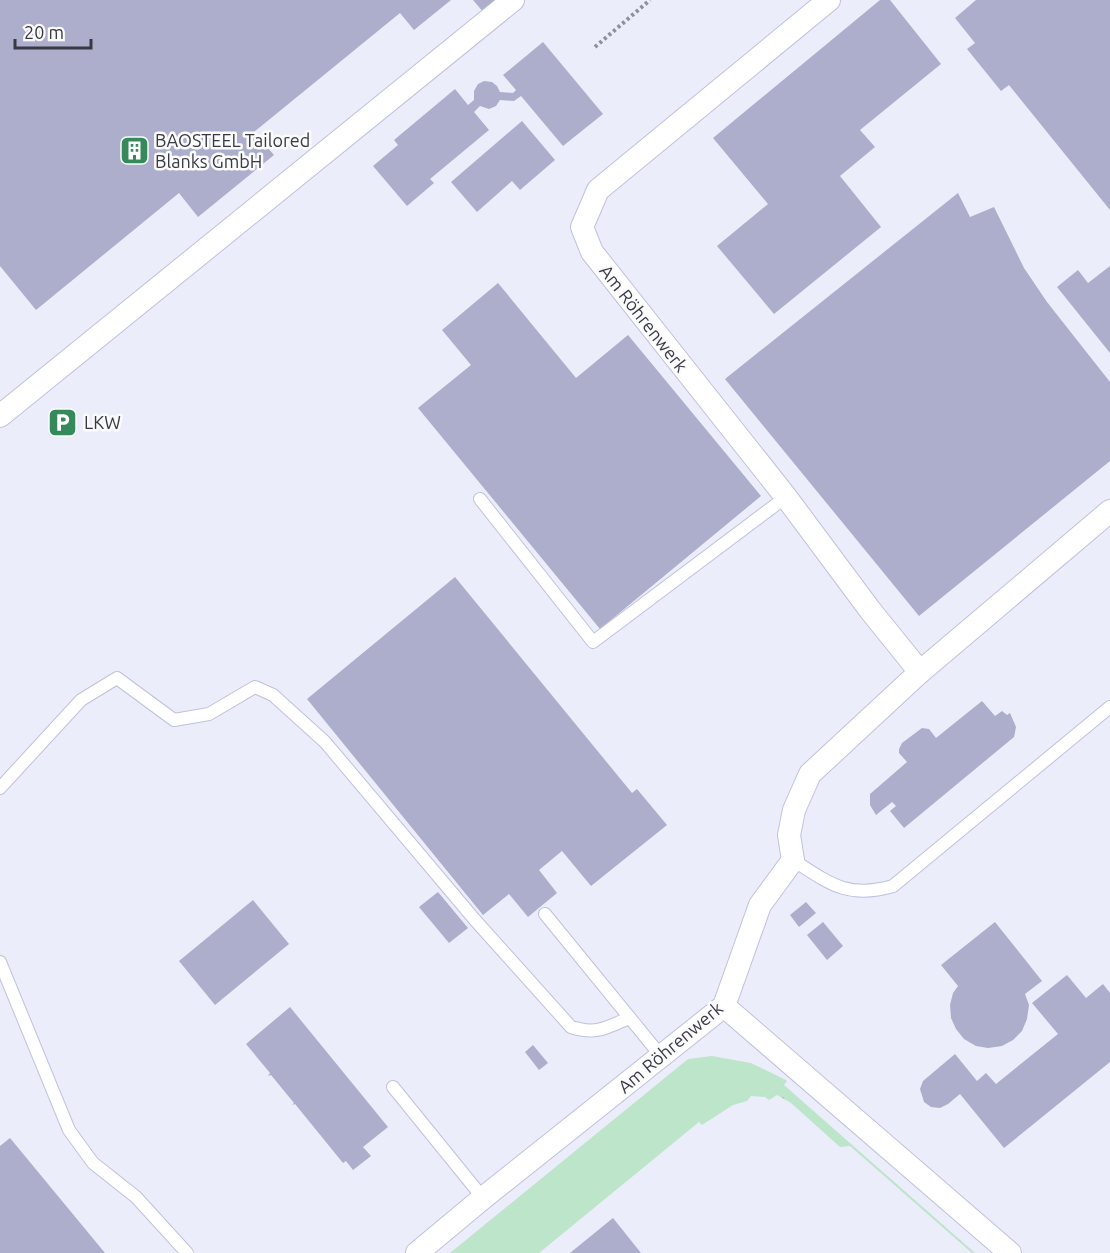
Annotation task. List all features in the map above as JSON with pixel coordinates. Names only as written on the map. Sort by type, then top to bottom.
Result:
[{"type":"street","points":[[0,416],[513,0]]},
{"type":"street","name":"Am Röhrenwerk","points":[[829,0],[598,190],[582,227],[592,252],[786,497],[870,610],[921,672]]},
{"type":"street","points":[[794,860],[789,835],[794,810],[810,774],[921,672],[1110,511]]},
{"type":"street","name":"Am Röhrenwerk","points":[[417,1253],[724,1006],[760,905],[794,860]]},
{"type":"street","points":[[724,1006],[1010,1253]]},
{"type":"lane","points":[[480,499],[593,642],[786,497]]},
{"type":"lane","points":[[0,788],[81,700],[117,678],[174,720],[209,714],[255,687],[273,695],[325,742],[475,920],[571,1027],[586,1031],[605,1029],[628,1018]]},
{"type":"lane","points":[[794,860],[816,875],[846,890],[872,892],[893,886],[1110,707]]},
{"type":"lane","points":[[545,914],[660,1056]]},
{"type":"lane","points":[[0,962],[69,1130],[93,1163],[136,1197],[187,1253]]},
{"type":"lane","points":[[393,1087],[483,1198]]},
{"type":"path","points":[[595,47],[650,0]]},
{"type":"green space","points":[[712,1056],[751,1063],[784,1079],[765,1097],[751,1096],[747,1101],[733,1105],[702,1125],[699,1122],[539,1253],[450,1253],[688,1059]]},
{"type":"green space","points":[[784,1079],[787,1081],[784,1085],[975,1253],[972,1253],[850,1146],[840,1147],[791,1103],[777,1095],[769,1100],[765,1097]]},
{"type":"building","name":"BAOSTEEL Tailored Blanks GmbH","points":[[0,0],[451,0],[414,30],[400,13],[254,132],[274,155],[198,217],[179,193],[36,310],[0,266]]},
{"type":"building","points":[[473,0],[500,0],[484,13]]},
{"type":"building","points":[[880,0],[890,0],[941,64],[860,130],[875,147],[840,176],[881,227],[774,314],[717,246],[768,204],[713,138]]},
{"type":"building","points":[[976,0],[1110,0],[1110,210],[1009,85],[1001,91],[967,49],[975,43],[955,18]]},
{"type":"building","points":[[543,42],[603,114],[563,146],[521,96],[514,101],[500,100],[496,106],[489,109],[480,106],[474,112],[489,130],[430,179],[434,183],[407,206],[373,166],[398,145],[394,140],[455,89],[468,105],[474,100],[474,91],[478,84],[484,81],[492,82],[500,92],[513,93],[516,90],[503,75]]},
{"type":"building","points":[[522,121],[555,160],[520,190],[512,181],[477,212],[451,182]]},
{"type":"building","points":[[958,193],[970,217],[994,207],[1024,268],[1047,302],[1110,382],[1110,461],[919,616],[725,379]]},
{"type":"building","points":[[1110,266],[1110,353],[1057,287],[1078,270],[1088,283]]},
{"type":"building","points":[[498,283],[576,378],[628,335],[761,496],[600,629],[418,408],[471,365],[442,330]]},
{"type":"building","points":[[455,577],[632,793],[637,789],[667,825],[591,886],[562,851],[539,870],[557,893],[528,917],[509,894],[483,915],[307,699]]},
{"type":"building","points":[[982,701],[995,716],[1002,711],[1007,715],[1010,713],[1016,727],[1014,737],[904,828],[890,811],[896,806],[892,802],[876,815],[870,805],[870,794],[907,762],[899,753],[902,743],[922,728],[929,729],[936,738]]},
{"type":"building","points":[[438,892],[468,928],[449,943],[419,907]]},
{"type":"building","points":[[253,900],[289,944],[215,1005],[179,961]]},
{"type":"building","points":[[806,902],[816,913],[799,927],[790,915]]},
{"type":"building","points":[[823,922],[843,946],[827,960],[807,935]]},
{"type":"building","points":[[995,922],[1042,981],[1025,994],[1029,1005],[1022,1031],[1002,1046],[988,1048],[976,1046],[964,1039],[956,1029],[951,1018],[950,1005],[953,993],[958,986],[941,965]]},
{"type":"building","points":[[1067,975],[1086,998],[1103,984],[1110,993],[1110,1062],[1004,1148],[960,1094],[940,1108],[931,1107],[924,1102],[920,1089],[923,1081],[955,1054],[977,1081],[986,1073],[996,1084],[1058,1034],[1032,1003]]},
{"type":"building","points":[[290,1007],[388,1127],[363,1147],[371,1156],[353,1170],[346,1161],[343,1163],[295,1104],[292,1105],[294,1103],[271,1075],[268,1076],[270,1073],[246,1044]]},
{"type":"building","points":[[533,1045],[548,1063],[539,1070],[525,1052]]},
{"type":"building","points":[[10,1138],[105,1253],[0,1253],[0,1146]]},
{"type":"building","points":[[613,1218],[641,1253],[570,1253]]},
{"type":"place","name":"BAOSTEEL Tailored Blanks GmbH","points":[[134,150]]},
{"type":"place","name":"LKW","points":[[63,422]]}]
